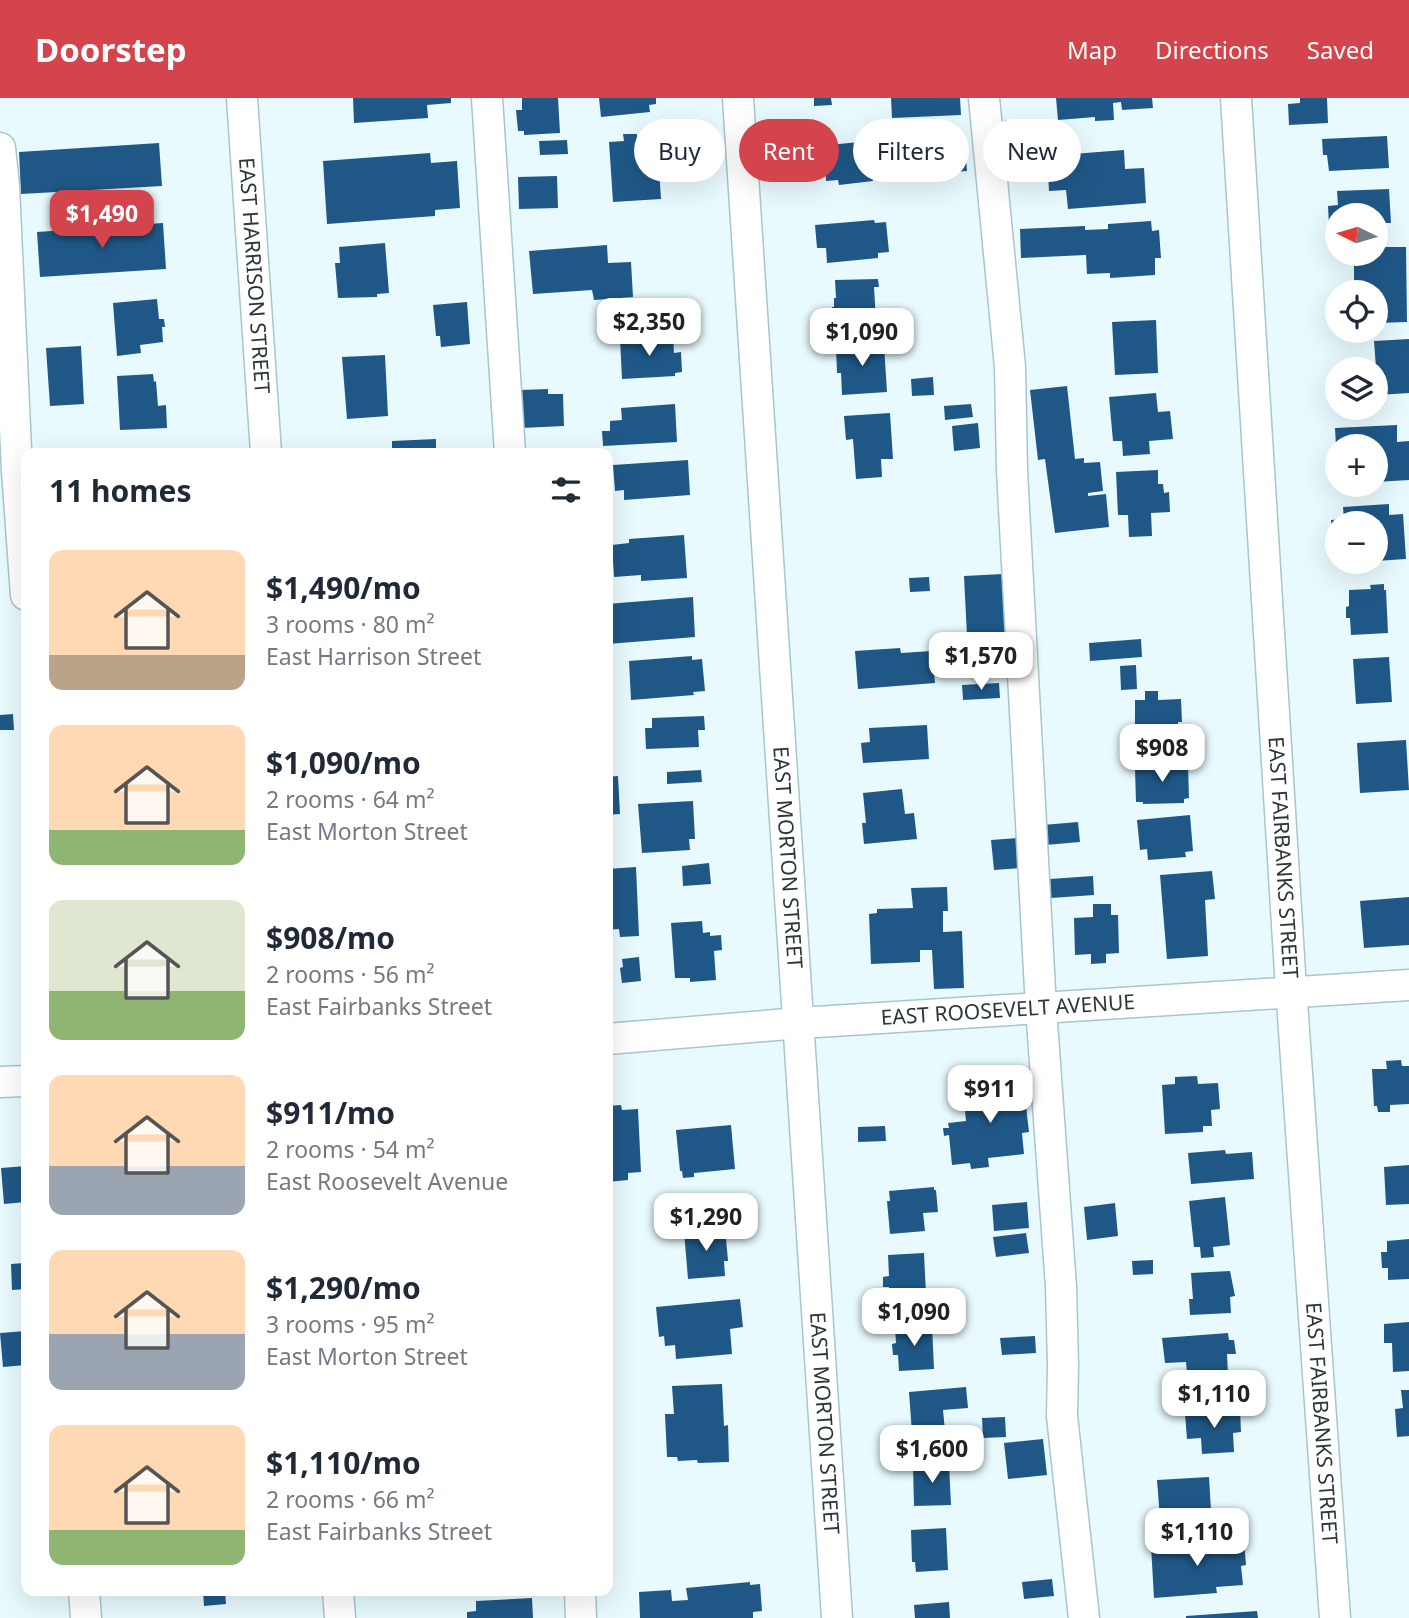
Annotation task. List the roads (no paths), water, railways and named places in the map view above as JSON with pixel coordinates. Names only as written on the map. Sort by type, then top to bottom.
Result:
[{"type":"street","name":"EAST HARRISON STREET","points":[[242,98],[266,448]]},
{"type":"street","points":[[487,98],[510,448]]},
{"type":"street","name":"EAST MORTON STREET","points":[[738,98],[837,1618]]},
{"type":"street","points":[[984,98],[1010,366],[1012,471],[1041,1008],[1061,1287],[1062,1416],[1084,1618]]},
{"type":"street","name":"EAST FAIRBANKS STREET","points":[[1236,98],[1291,992],[1335,1618]]},
{"type":"street","points":[[0,148],[21,527]]},
{"type":"street","name":"EAST ROOSEVELT AVENUE","points":[[613,1039],[800,1023],[1409,985]]},
{"type":"street","points":[[0,1082],[21,1081]]},
{"type":"street","points":[[84,1596],[86,1618]]},
{"type":"street","points":[[338,1596],[340,1618]]},
{"type":"street","points":[[580,1596],[582,1618]]}]
